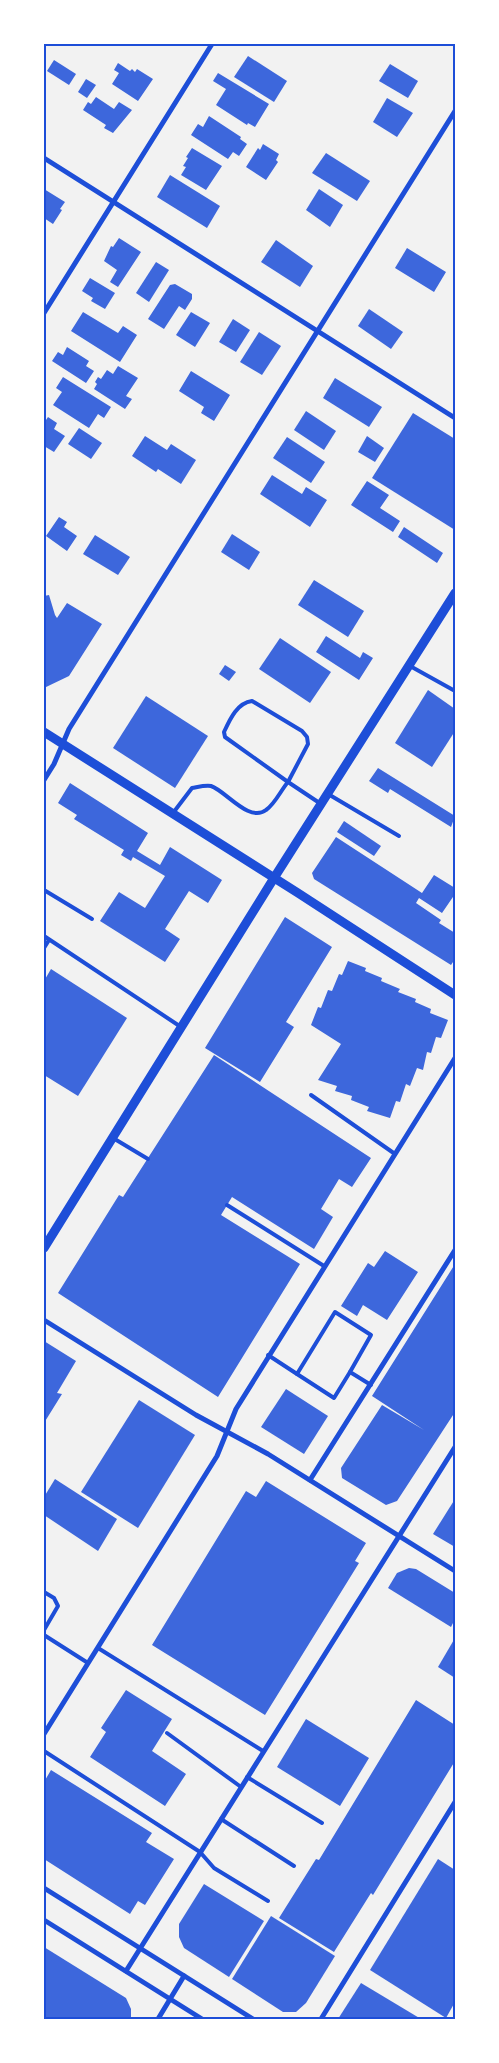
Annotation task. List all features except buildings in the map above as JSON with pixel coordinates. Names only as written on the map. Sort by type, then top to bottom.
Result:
[{"type":"street","points":[[44,313],[212,44]]},
{"type":"street","points":[[44,780],[69,728],[455,110]]},
{"type":"street","points":[[44,158],[455,418]]},
{"type":"street","points":[[44,1248],[274,878],[455,593]]},
{"type":"street","points":[[44,732],[455,995]]},
{"type":"street","points":[[44,1734],[217,1456],[236,1409],[268,1356],[455,1058]]},
{"type":"street","points":[[310,1480],[455,1250]]},
{"type":"street","points":[[44,1320],[196,1415],[310,1480],[455,1571]]},
{"type":"street","points":[[126,1971],[455,1447]]},
{"type":"street","points":[[322,2019],[455,1802]]},
{"type":"street","points":[[44,1888],[253,2019]]},
{"type":"street","points":[[44,1920],[202,2019]]},
{"type":"street","points":[[158,2019],[184,1976]]},
{"type":"lane","points":[[409,666],[455,691]]},
{"type":"lane","points":[[172,814],[192,788],[203,786],[212,787],[248,812],[258,813],[266,811],[288,782],[308,744],[307,737],[302,731],[252,701],[246,702],[230,721],[224,732],[225,737],[288,782],[321,804]]},
{"type":"lane","points":[[328,794],[399,836]]},
{"type":"lane","points":[[44,890],[92,920]]},
{"type":"lane","points":[[44,936],[181,1027]]},
{"type":"lane","points":[[44,948],[49,940]]},
{"type":"lane","points":[[311,1094],[394,1154]]},
{"type":"lane","points":[[113,1138],[148,1159]]},
{"type":"lane","points":[[227,1205],[324,1266]]},
{"type":"lane","points":[[268,1356],[334,1398],[371,1335],[335,1312],[297,1374]]},
{"type":"lane","points":[[350,1372],[371,1385]]},
{"type":"lane","points":[[44,1592],[54,1598],[58,1606],[44,1630]]},
{"type":"lane","points":[[44,1635],[88,1663]]},
{"type":"lane","points":[[98,1648],[263,1751]]},
{"type":"lane","points":[[168,1733],[241,1786]]},
{"type":"lane","points":[[44,1751],[200,1852],[214,1868],[268,1901]]},
{"type":"lane","points":[[247,1777],[322,1823]]},
{"type":"lane","points":[[221,1819],[294,1866]]}]
